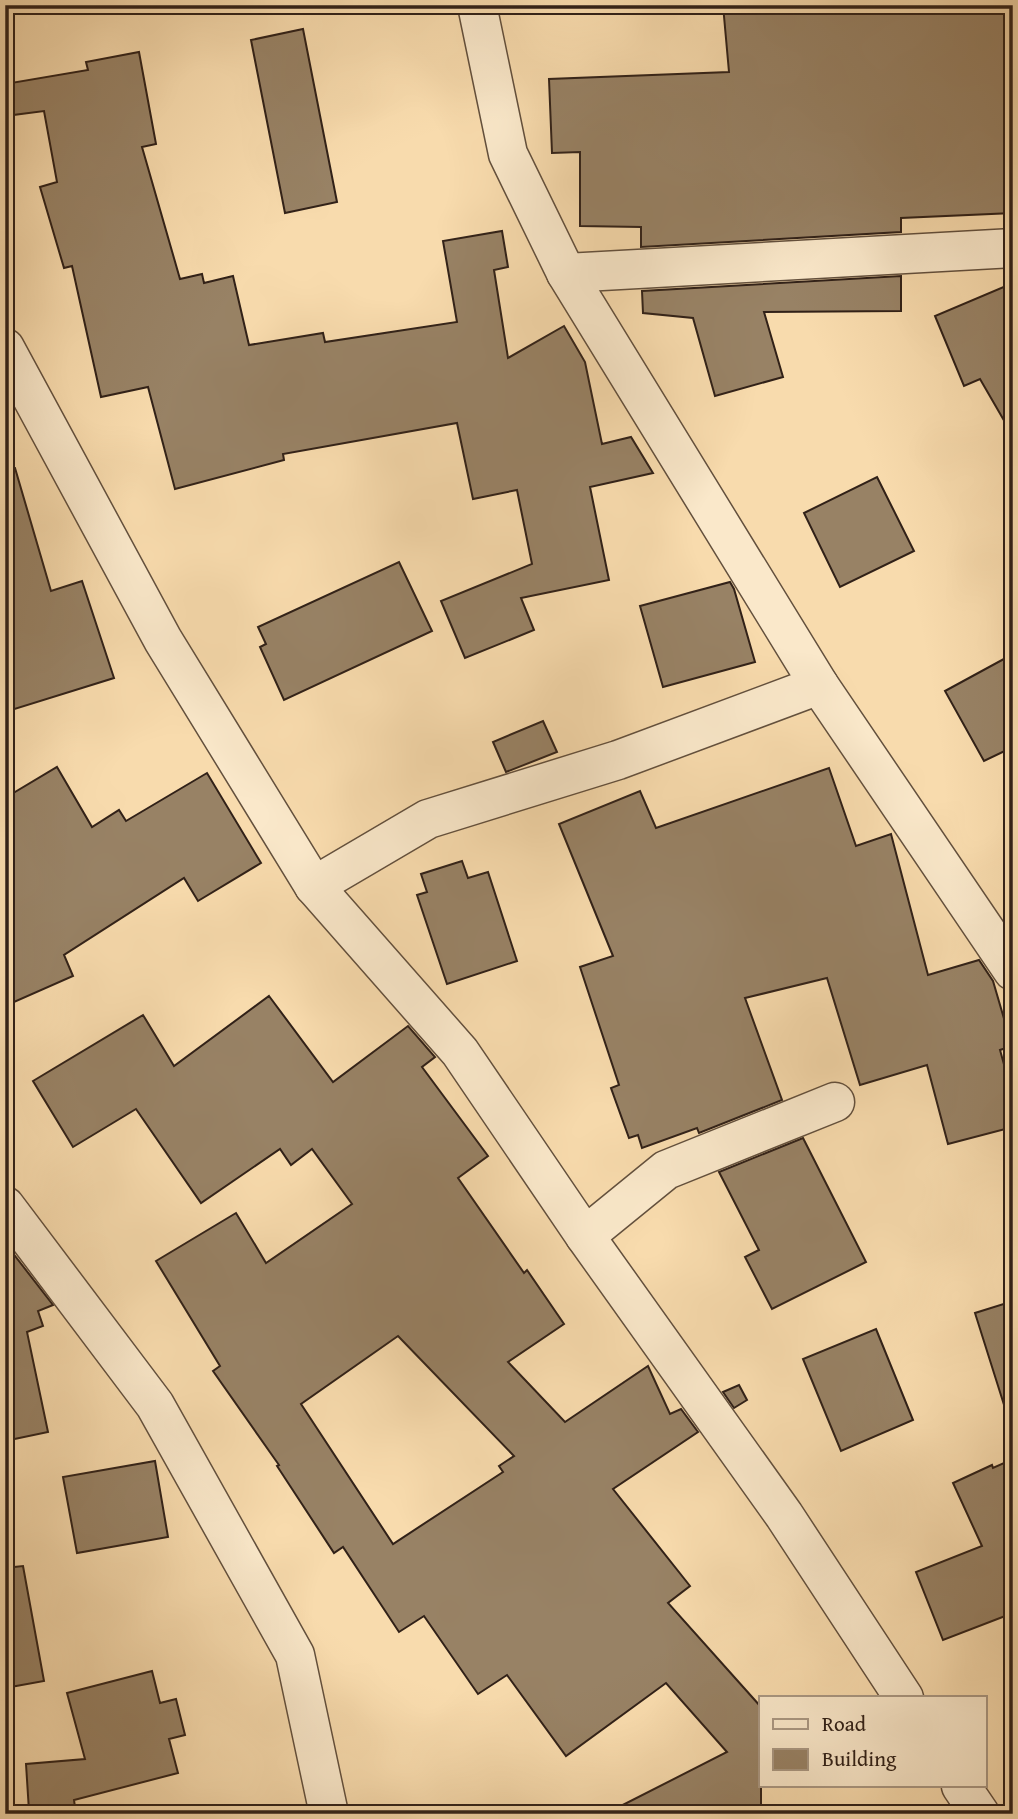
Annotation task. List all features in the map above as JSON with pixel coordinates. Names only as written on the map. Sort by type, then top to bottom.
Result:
[{"type":"street","points":[[482,6],[508,154],[566,273],[819,685],[1013,971]]},
{"type":"street","points":[[566,273],[1013,248]]},
{"type":"street","points":[[5,348],[163,640],[314,886],[460,1052],[585,1236],[784,1515],[903,1696]]},
{"type":"street","points":[[314,886],[428,819],[618,760],[819,685]]},
{"type":"street","points":[[585,1236],[666,1170],[835,1102]]},
{"type":"street","points":[[5,1206],[155,1405],[295,1655],[329,1814]]},
{"type":"street","points":[[962,1787],[980,1814]]},
{"type":"building","points":[[723,5],[1013,5],[1013,130],[1009,131],[1013,213],[901,218],[901,232],[641,247],[641,227],[580,226],[580,152],[552,153],[549,79],[729,72]]},
{"type":"building","points":[[303,29],[337,202],[285,213],[251,40]]},
{"type":"building","points":[[139,52],[156,144],[142,147],[180,279],[202,274],[204,283],[233,276],[249,345],[323,333],[325,342],[457,322],[443,241],[502,231],[508,267],[494,270],[508,358],[564,326],[585,362],[602,444],[631,437],[653,473],[590,487],[609,580],[521,598],[534,630],[465,658],[441,601],[532,564],[517,490],[473,499],[457,423],[283,454],[284,460],[175,489],[148,387],[101,397],[72,266],[64,268],[40,187],[57,182],[44,111],[5,116],[5,84],[88,70],[86,62]]},
{"type":"building","points":[[901,276],[901,311],[764,312],[783,377],[715,396],[693,318],[643,313],[642,291]]},
{"type":"building","points":[[1013,283],[1013,436],[980,379],[964,386],[935,316]]},
{"type":"building","points":[[15,468],[51,591],[82,581],[114,678],[5,712],[5,469]]},
{"type":"building","points":[[877,477],[914,551],[840,587],[804,513]]},
{"type":"building","points":[[399,562],[432,631],[284,700],[260,647],[266,644],[258,627]]},
{"type":"building","points":[[730,582],[755,662],[663,687],[640,606]]},
{"type":"building","points":[[1013,654],[1013,747],[984,761],[945,691]]},
{"type":"building","points":[[543,721],[557,752],[506,772],[493,742]]},
{"type":"building","points":[[57,767],[92,827],[119,810],[126,821],[207,773],[261,863],[198,901],[184,878],[64,955],[73,976],[5,1006],[5,798]]},
{"type":"building","points":[[829,768],[856,846],[891,834],[928,975],[979,960],[993,981],[1012,1046],[1000,1050],[1013,1097],[1013,1127],[948,1144],[927,1065],[860,1085],[827,978],[745,998],[782,1100],[699,1133],[697,1128],[642,1148],[638,1135],[629,1138],[611,1088],[619,1085],[580,967],[613,956],[559,824],[640,791],[656,828]]},
{"type":"building","points":[[462,861],[468,878],[488,872],[517,961],[447,984],[417,895],[427,892],[421,874]]},
{"type":"building","points":[[269,996],[333,1082],[408,1026],[435,1057],[422,1067],[488,1156],[458,1178],[524,1273],[527,1270],[564,1324],[508,1362],[565,1422],[648,1366],[670,1414],[681,1409],[698,1432],[613,1489],[690,1586],[668,1603],[759,1705],[761,1814],[605,1814],[727,1752],[666,1683],[566,1756],[507,1675],[478,1694],[424,1616],[399,1632],[343,1547],[334,1553],[277,1466],[279,1465],[213,1371],[220,1366],[156,1261],[236,1213],[266,1263],[352,1204],[312,1149],[291,1165],[280,1149],[201,1203],[136,1109],[73,1147],[33,1081],[143,1015],[174,1066]],"holes":[[[398,1336],[514,1456],[499,1466],[503,1472],[393,1544],[301,1404]]]},
{"type":"building","points":[[803,1138],[866,1262],[772,1309],[745,1257],[759,1250],[719,1172]]},
{"type":"building","points":[[5,1243],[53,1305],[38,1311],[43,1326],[27,1332],[48,1432],[5,1441]]},
{"type":"building","points":[[1013,1301],[1013,1407],[1005,1408],[975,1313]]},
{"type":"building","points":[[876,1329],[913,1420],[841,1451],[803,1359]]},
{"type":"building","points":[[739,1385],[747,1400],[734,1408],[723,1392]]},
{"type":"building","points":[[1013,1459],[1013,1613],[943,1640],[916,1572],[982,1546],[953,1483],[992,1465],[993,1468]]},
{"type":"building","points":[[155,1461],[168,1537],[77,1553],[63,1477]]},
{"type":"building","points":[[23,1566],[44,1681],[5,1688],[5,1568]]},
{"type":"building","points":[[152,1671],[160,1703],[176,1699],[185,1735],[169,1739],[178,1773],[74,1800],[75,1807],[29,1811],[26,1764],[85,1759],[67,1693]]}]
